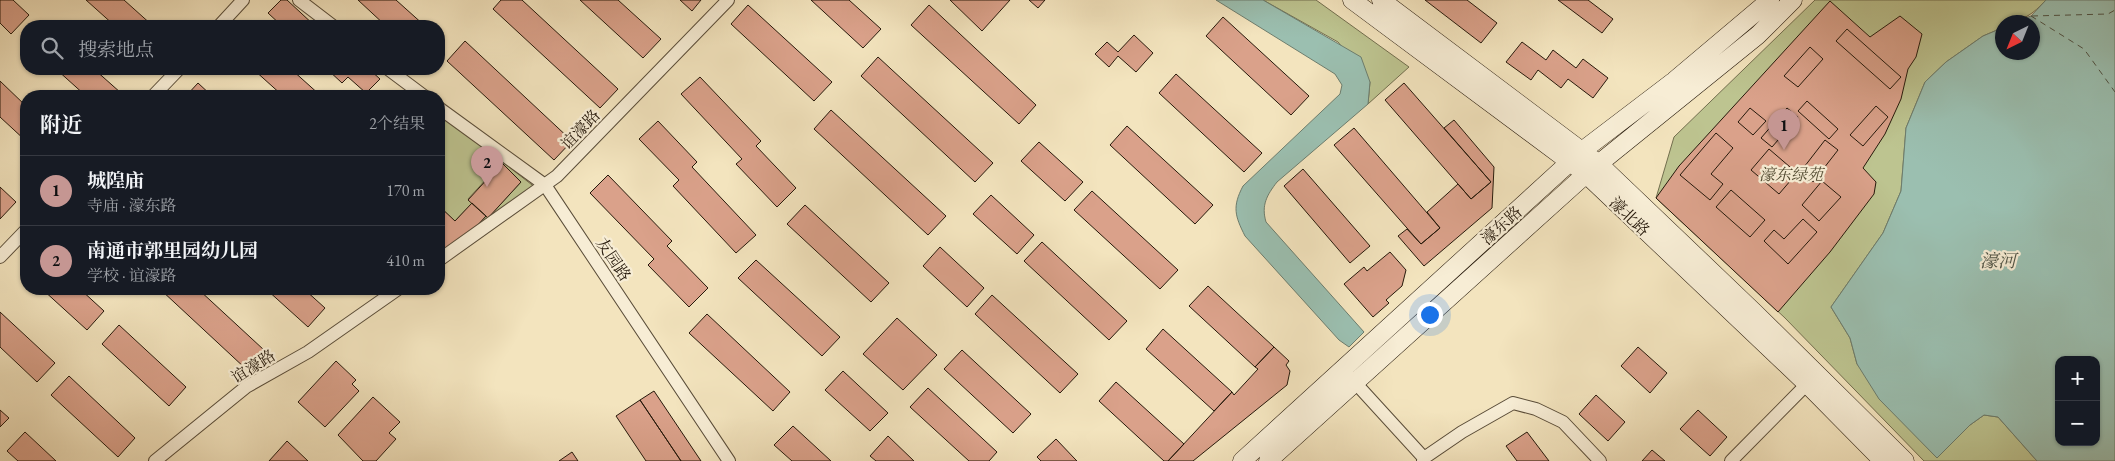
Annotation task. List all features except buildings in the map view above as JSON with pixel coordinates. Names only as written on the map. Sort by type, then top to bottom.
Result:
[{"type":"street","points":[[224,20],[243,0]]},
{"type":"street","points":[[299,0],[325,20]]},
{"type":"street","name":"谊濠路","points":[[445,256],[557,176],[728,0]]},
{"type":"street","name":"濠北路","points":[[1352,0],[1576,156]]},
{"type":"street","name":"濠北路","points":[[1381,0],[1592,169],[1754,312],[1905,461]]},
{"type":"street","name":"濠东路","points":[[1268,461],[1348,376],[1576,156],[1674,81],[1770,0]]},
{"type":"street","name":"濠东路","points":[[1242,461],[1348,376],[1592,169],[1758,35],[1794,0]]},
{"type":"street","points":[[159,90],[173,75]]},
{"type":"street","points":[[396,75],[416,90]]},
{"type":"street","name":"友园路","points":[[445,112],[545,185],[729,461]]},
{"type":"street","name":"濠北路","points":[[1592,169],[1883,461]]},
{"type":"street","points":[[0,257],[20,236]]},
{"type":"street","name":"谊濠路","points":[[155,461],[246,387],[308,352],[389,295]]},
{"type":"street","points":[[1348,376],[1424,459],[1462,432],[1513,402],[1536,409],[1563,422],[1600,461]]},
{"type":"street","points":[[1731,461],[1807,384]]},
{"type":"green space","points":[[1263,0],[1316,0],[1409,67],[1368,104],[1370,82],[1338,42]]},
{"type":"green space","name":"濠东绿苑","points":[[1815,0],[2046,0],[2028,15],[1995,15],[1995,31],[1983,36],[1946,62],[1925,82],[1906,128],[1901,191],[1883,233],[1831,307],[1850,338],[1857,364],[1937,458],[1970,425],[1984,415],[1998,417],[2037,461],[1924,461],[1785,318],[1656,198],[1674,137]]},
{"type":"green space","points":[[445,117],[541,192],[445,256],[445,250],[465,239],[486,216],[488,218],[521,182],[501,163],[468,199],[472,203],[455,221],[445,212]]},
{"type":"water","points":[[1216,0],[1263,0],[1361,57],[1370,82],[1368,104],[1277,182],[1270,191],[1264,210],[1266,222],[1364,332],[1349,347],[1339,340],[1245,236],[1236,211],[1237,200],[1243,186],[1340,94],[1342,85],[1335,74]]},
{"type":"water","name":"濠河","points":[[2046,0],[2115,0],[2115,461],[2037,461],[1998,417],[1984,415],[1970,425],[1937,458],[1879,399],[1857,364],[1850,338],[1831,307],[1883,233],[1901,191],[1906,128],[1925,82],[1946,62],[1983,36],[1995,31],[1995,60],[2040,60],[2040,15],[2032,15]]},
{"type":"ferry route","points":[[2040,16],[2108,14],[2115,10]]},
{"type":"ferry route","points":[[2040,22],[2084,49],[2115,92]]},
{"type":"place","name":"城隍庙","points":[[1784,150]]},
{"type":"place","name":"南通市郭里园幼儿园","points":[[487,187]]}]
